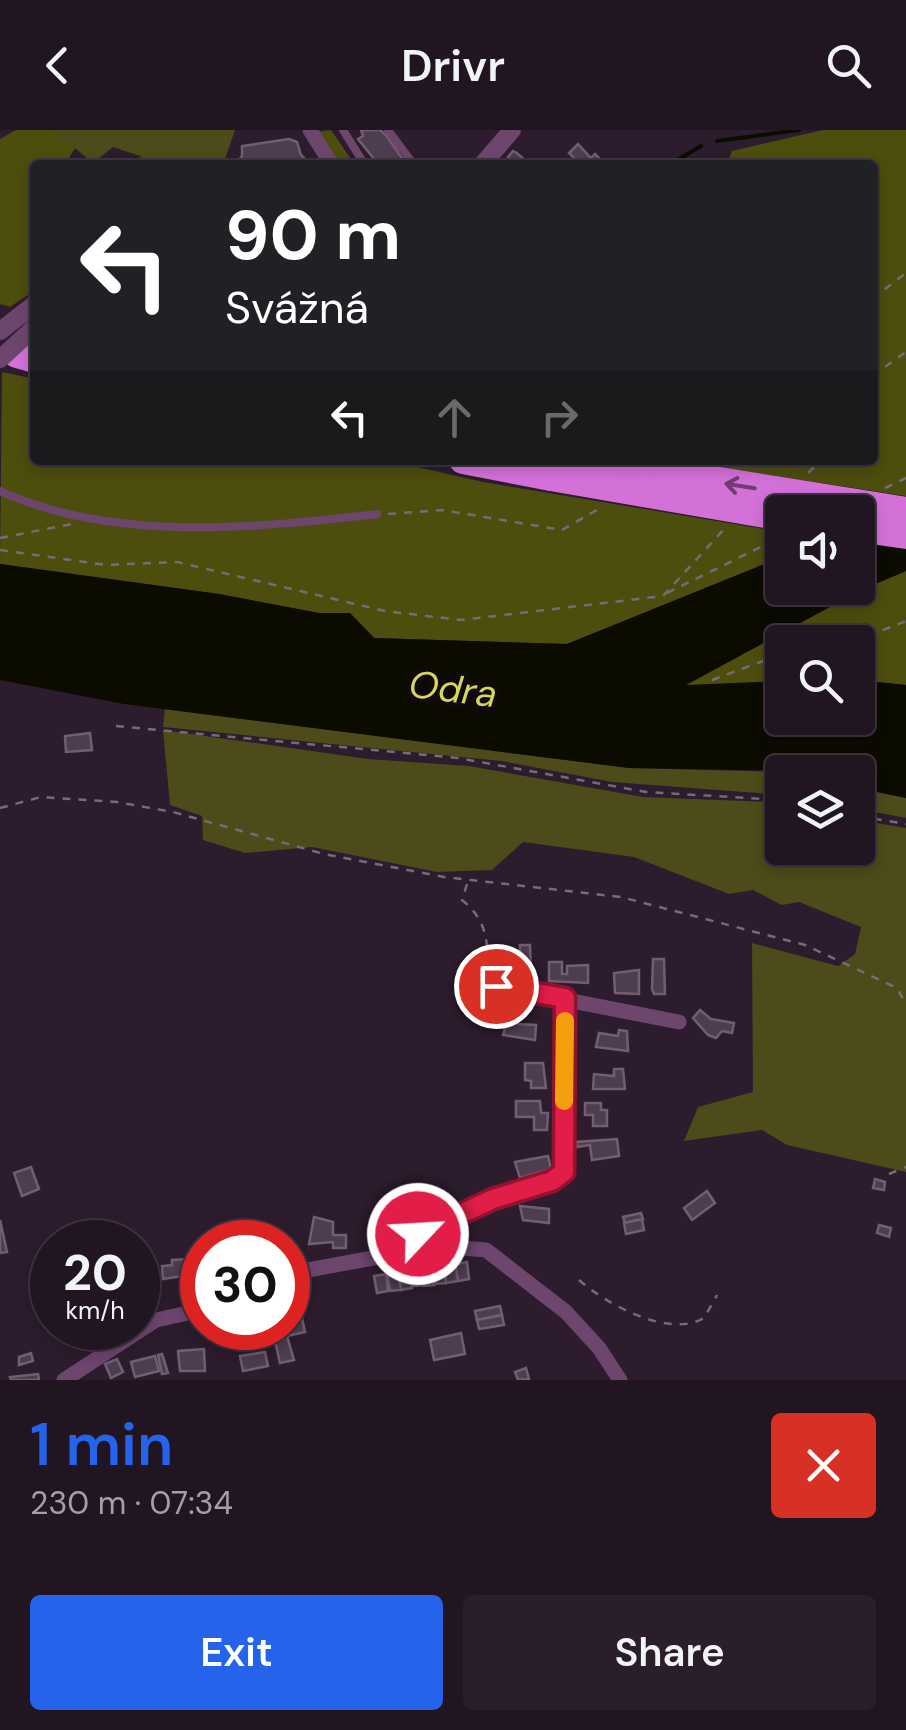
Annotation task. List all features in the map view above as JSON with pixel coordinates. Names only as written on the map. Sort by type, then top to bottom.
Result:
[{"type":"highway","points":[[489,465],[765,514]]},
{"type":"highway","points":[[619,465],[906,511]]},
{"type":"highway","points":[[875,530],[906,535]]},
{"type":"street","points":[[311,130],[329,160]]},
{"type":"street","points":[[486,160],[512,130]]},
{"type":"street","points":[[0,330],[30,308]]},
{"type":"street","points":[[17,358],[30,336]]},
{"type":"street","points":[[496,986],[680,1022]]},
{"type":"street","points":[[393,1255],[418,1234],[493,1199],[552,1181],[564,1172],[565,998]]},
{"type":"street","points":[[310,1270],[451,1247],[486,1250],[566,1312],[599,1348],[620,1380]]},
{"type":"street","points":[[64,1380],[156,1320],[180,1315]]},
{"type":"lane","points":[[343,130],[363,160]]},
{"type":"lane","points":[[388,130],[410,160]]},
{"type":"lane","points":[[0,491],[43,508],[95,518],[197,526],[377,514]]},
{"type":"path","points":[[878,294],[906,273]]},
{"type":"path","points":[[878,372],[906,352]]},
{"type":"path","points":[[799,480],[816,465]]},
{"type":"path","points":[[377,514],[442,510],[562,530],[610,503]]},
{"type":"path","points":[[0,538],[40,534],[95,518]]},
{"type":"path","points":[[662,596],[732,524]]},
{"type":"path","points":[[0,550],[106,565],[177,562],[385,612],[461,620],[662,596],[765,544]]},
{"type":"path","points":[[875,633],[906,621]]},
{"type":"path","points":[[712,680],[765,660]]},
{"type":"path","points":[[116,726],[458,758],[646,792],[765,799]]},
{"type":"path","points":[[0,808],[41,797],[117,802],[172,812],[324,854],[469,882],[621,898],[805,945],[897,988],[906,1004]]},
{"type":"path","points":[[875,819],[906,824]]},
{"type":"path","points":[[469,882],[462,900],[480,914],[486,935],[487,981],[496,986]]},
{"type":"path","points":[[889,1174],[906,1167]]},
{"type":"path","points":[[579,1280],[624,1309],[673,1323],[704,1318],[717,1295]]},
{"type":"shaded area","points":[[16,130],[53,130],[75,148],[68,160],[30,160],[30,293],[10,307],[0,304],[0,139]]},
{"type":"shaded area","points":[[53,130],[235,130],[225,160],[141,160],[140,156],[113,147],[97,160],[89,160]]},
{"type":"shaded area","points":[[331,130],[352,160],[336,160],[317,132]]},
{"type":"shaded area","points":[[823,130],[906,130],[906,496],[706,465],[878,465],[878,160],[729,160],[732,151]]},
{"type":"shaded area","points":[[2,372],[30,378],[30,465],[409,465],[483,482],[765,529],[765,564],[567,644],[374,638],[350,613],[319,613],[219,594],[0,564]]},
{"type":"shaded area","points":[[906,571],[906,685],[875,682],[875,625],[796,625],[833,605],[875,605],[875,584]]},
{"type":"shaded area","points":[[765,642],[765,682],[684,686]]},
{"type":"shaded area","points":[[165,709],[629,768],[765,772],[765,794],[612,782],[502,761],[163,727]]},
{"type":"shaded area","points":[[163,730],[368,759],[469,766],[643,797],[765,802],[765,865],[875,865],[875,823],[906,828],[906,1172],[787,1145],[762,1130],[684,1141],[698,1107],[753,1092],[752,943],[838,966],[855,954],[861,927],[799,902],[782,905],[753,890],[729,894],[634,857],[523,842],[492,870],[437,872],[312,847],[245,853],[203,840],[202,816],[170,805]]},
{"type":"shaded area","points":[[875,792],[906,798],[906,818],[875,812]]},
{"type":"water","points":[[906,501],[906,571],[875,584],[875,517]]},
{"type":"water","name":"Odra","points":[[0,564],[219,594],[319,613],[350,613],[374,638],[567,644],[765,564],[765,605],[833,605],[797,625],[765,625],[765,642],[686,685],[765,682],[765,735],[875,735],[875,682],[906,685],[906,798],[875,792],[875,755],[765,755],[765,770],[629,768],[124,704],[0,680]]},
{"type":"building","points":[[361,130],[380,130],[403,160],[375,160],[358,139],[363,136]]},
{"type":"building","points":[[289,139],[297,142],[306,160],[239,160],[242,146]]},
{"type":"building","points":[[578,144],[591,158],[595,154],[601,160],[576,160],[569,153]]},
{"type":"building","points":[[513,151],[525,160],[511,160],[508,157]]},
{"type":"building","points":[[90,733],[92,750],[66,752],[65,736]]},
{"type":"building","points":[[520,945],[530,945],[531,973],[506,973],[506,959],[520,958]]},
{"type":"building","points":[[653,959],[664,959],[665,994],[654,994],[652,989]]},
{"type":"building","points":[[549,962],[562,962],[562,974],[567,974],[567,966],[588,965],[588,983],[549,981]]},
{"type":"building","points":[[639,970],[639,994],[615,993],[614,973]]},
{"type":"building","points":[[700,1010],[711,1019],[734,1023],[732,1033],[722,1031],[716,1038],[708,1035],[693,1018]]},
{"type":"building","points":[[509,1016],[517,1016],[516,1024],[536,1025],[535,1040],[503,1035]]},
{"type":"building","points":[[619,1030],[627,1031],[628,1051],[596,1047],[599,1033],[618,1036]]},
{"type":"building","points":[[525,1063],[543,1063],[546,1088],[531,1088],[531,1081],[525,1080]]},
{"type":"building","points":[[614,1069],[623,1069],[625,1089],[593,1089],[594,1074],[614,1076]]},
{"type":"building","points":[[516,1101],[540,1101],[541,1113],[548,1113],[547,1130],[534,1130],[534,1117],[516,1117]]},
{"type":"building","points":[[585,1103],[601,1103],[601,1110],[607,1110],[607,1126],[593,1126],[593,1115],[585,1115]]},
{"type":"building","points":[[617,1139],[619,1156],[592,1160],[590,1145],[577,1147],[576,1142]]},
{"type":"building","points":[[548,1156],[551,1169],[520,1178],[515,1162]]},
{"type":"building","points":[[31,1167],[39,1189],[22,1196],[14,1173]]},
{"type":"building","points":[[875,1179],[885,1182],[884,1190],[873,1188]]},
{"type":"building","points":[[707,1191],[715,1203],[692,1220],[684,1208]]},
{"type":"building","points":[[520,1206],[549,1209],[549,1223],[523,1220]]},
{"type":"building","points":[[641,1213],[643,1219],[625,1223],[623,1217]]},
{"type":"building","points":[[314,1217],[333,1222],[333,1235],[346,1235],[346,1248],[333,1248],[333,1242],[310,1244]]},
{"type":"building","points":[[642,1219],[644,1230],[626,1234],[624,1223]]},
{"type":"building","points":[[0,1220],[7,1252],[0,1253]]},
{"type":"building","points":[[879,1225],[891,1228],[889,1237],[877,1233]]},
{"type":"building","points":[[172,1260],[180,1260],[180,1276],[163,1279],[162,1266],[172,1265]]},
{"type":"building","points":[[467,1262],[469,1279],[458,1281],[455,1264]]},
{"type":"building","points":[[455,1264],[458,1281],[446,1283],[444,1265]]},
{"type":"building","points":[[444,1265],[446,1283],[435,1284],[433,1267]]},
{"type":"building","points":[[431,1267],[434,1285],[422,1286],[420,1269]]},
{"type":"building","points":[[410,1270],[412,1288],[401,1290],[398,1272]]},
{"type":"building","points":[[416,1270],[424,1278],[416,1286],[408,1278]]},
{"type":"building","points":[[398,1272],[401,1290],[390,1291],[387,1274]]},
{"type":"building","points":[[386,1274],[388,1291],[377,1293],[374,1276]]},
{"type":"building","points":[[500,1306],[502,1315],[477,1320],[475,1311]]},
{"type":"building","points":[[502,1315],[504,1325],[479,1329],[477,1320]]},
{"type":"building","points":[[461,1333],[465,1354],[434,1360],[430,1340]]},
{"type":"building","points":[[204,1350],[205,1371],[180,1371],[178,1351]]},
{"type":"building","points":[[277,1350],[291,1350],[294,1360],[280,1363]]},
{"type":"building","points":[[265,1352],[268,1366],[243,1371],[240,1356]]},
{"type":"building","points":[[31,1353],[33,1361],[19,1365],[19,1357]]},
{"type":"building","points":[[162,1354],[168,1373],[162,1374],[158,1355]]},
{"type":"building","points":[[155,1356],[159,1371],[135,1377],[131,1362]]},
{"type":"building","points":[[117,1359],[123,1372],[111,1378],[105,1364]]},
{"type":"building","points":[[526,1368],[529,1379],[518,1380],[515,1372]]},
{"type":"building","points":[[38,1374],[39,1380],[10,1377]]},
{"type":"waterway","points":[[717,141],[799,130]]},
{"type":"waterway","points":[[677,160],[701,146]]},
{"type":"slow traffic","points":[[564,1101],[565,1021]]},
{"type":"route","points":[[418,1234],[493,1199],[552,1181],[564,1172],[565,998],[496,986]]}]
